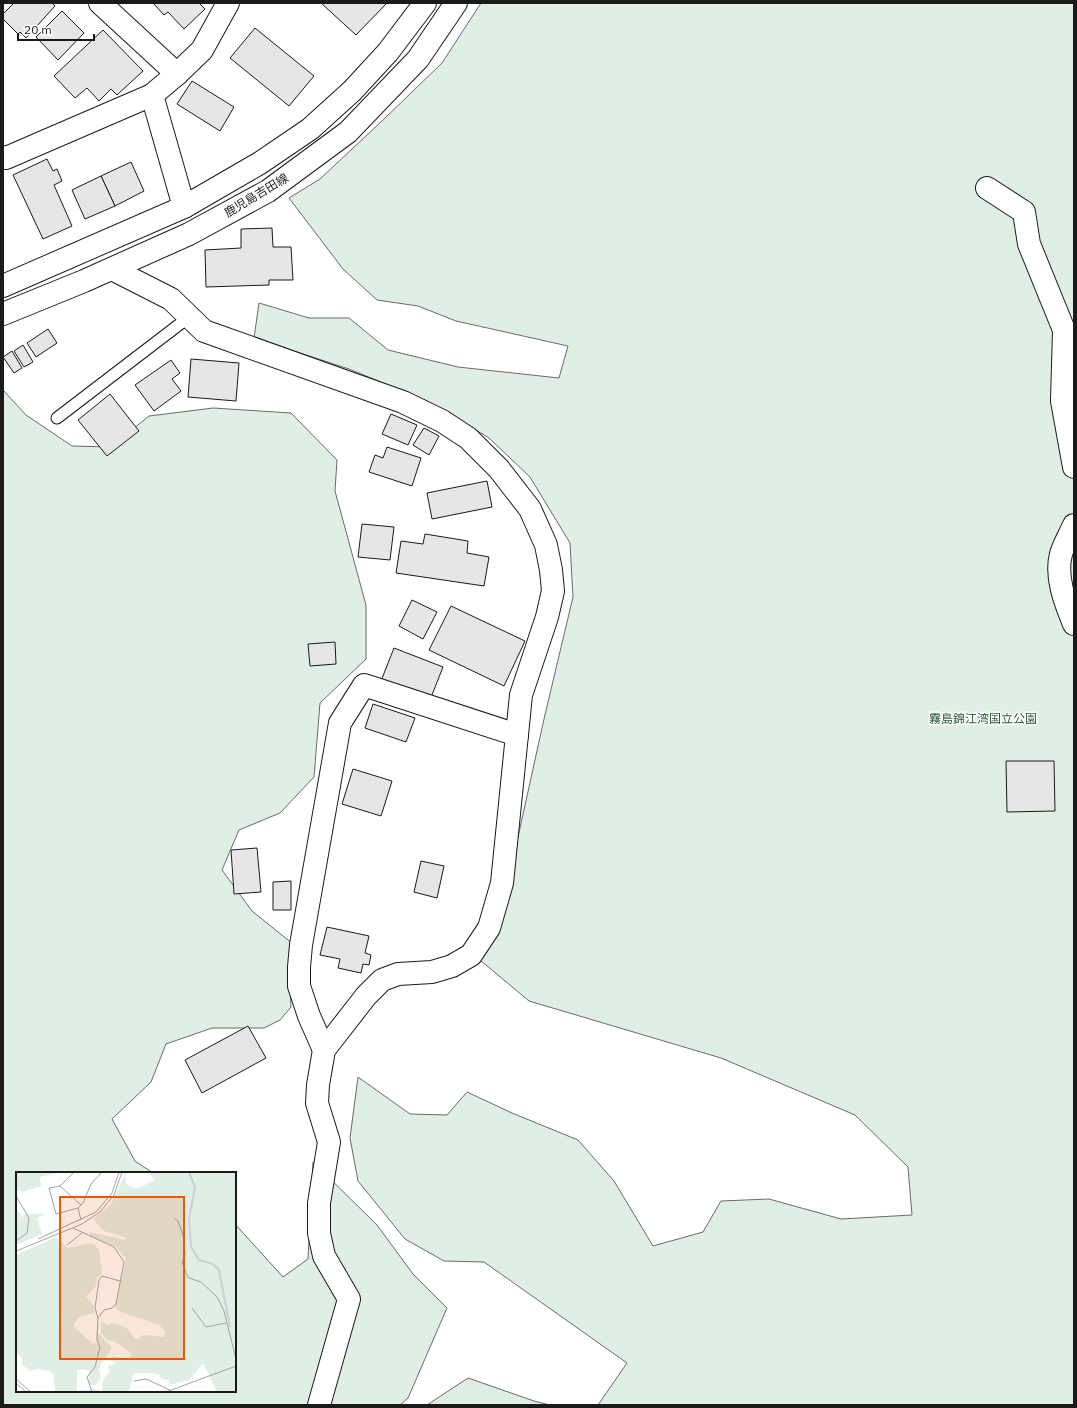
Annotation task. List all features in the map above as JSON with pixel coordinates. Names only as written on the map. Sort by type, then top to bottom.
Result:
[{"type":"street","points":[[100,3],[177,74]]},
{"type":"street","points":[[3,157],[6,158],[152,95],[202,50],[228,3]]},
{"type":"street","points":[[3,286],[184,207],[260,163],[310,129],[352,91],[388,52],[425,3]]},
{"type":"street","name":"鹿児島吉田線","points":[[3,314],[112,269],[189,234],[268,191],[348,132],[418,59],[456,3]]},
{"type":"street","points":[[152,95],[184,207]]},
{"type":"street","points":[[987,188],[1024,212],[1029,244],[1064,330],[1062,401],[1074,467]]},
{"type":"street","points":[[112,269],[171,299],[204,331],[403,402],[442,421],[468,438],[499,469],[530,509],[546,545],[551,570],[553,591],[547,617],[521,695],[509,826],[502,883],[489,928],[471,955],[452,966],[432,972],[398,974],[382,980],[366,996],[324,1050],[318,1084],[318,1103],[329,1142],[319,1203],[319,1233],[324,1256],[349,1299],[319,1405]]},
{"type":"street","points":[[1074,525],[1061,553],[1058,568],[1064,598],[1074,624]]},
{"type":"street","points":[[324,1050],[309,1016],[299,986],[299,967],[301,945],[340,723],[364,685],[517,735]]},
{"type":"lane","points":[[56,418],[189,317]]},
{"type":"green space","name":"霧島錦江湾国立公園","points":[[481,3],[1074,3],[1074,1405],[598,1405],[627,1363],[484,1262],[444,1261],[405,1239],[358,1181],[350,1138],[358,1077],[410,1114],[447,1115],[467,1092],[512,1113],[578,1140],[614,1181],[653,1246],[703,1232],[721,1201],[769,1199],[841,1219],[912,1215],[908,1167],[855,1115],[721,1058],[529,1001],[480,960],[505,896],[544,719],[573,597],[570,543],[530,477],[489,438],[427,401],[349,369],[254,338],[259,303],[309,318],[349,318],[388,350],[458,367],[559,378],[568,346],[456,321],[418,306],[377,300],[343,269],[289,198],[320,179],[442,63]]},
{"type":"green space","points":[[3,390],[26,415],[72,446],[111,447],[149,416],[213,408],[291,413],[337,460],[335,491],[366,605],[366,659],[320,703],[314,777],[280,813],[239,830],[222,870],[252,911],[293,944],[290,988],[291,1007],[280,1020],[264,1028],[212,1028],[166,1044],[151,1082],[112,1119],[135,1161],[152,1172],[16,1172],[16,1392],[236,1392],[236,1225],[283,1277],[308,1259],[313,1162],[377,1225],[413,1274],[447,1308],[408,1398],[400,1405],[3,1405]]},
{"type":"green space","points":[[468,1378],[534,1401],[550,1405],[427,1405]]},
{"type":"building","points":[[14,3],[52,3],[55,6],[26,38],[20,32],[18,34],[3,19],[3,14]]},
{"type":"building","points":[[153,3],[199,3],[205,9],[184,29],[168,12],[164,15]]},
{"type":"building","points":[[321,3],[385,3],[386,4],[356,35]]},
{"type":"building","points":[[62,11],[84,33],[58,60],[36,37]]},
{"type":"building","points":[[255,28],[314,76],[289,106],[230,58]]},
{"type":"building","points":[[103,30],[143,71],[117,95],[111,89],[99,101],[87,88],[75,98],[54,76]]},
{"type":"building","points":[[192,81],[234,107],[220,131],[177,104]]},
{"type":"building","points":[[47,159],[53,171],[57,169],[62,181],[54,185],[72,226],[43,239],[13,175]]},
{"type":"building","points":[[131,162],[144,191],[115,206],[101,176]]},
{"type":"building","points":[[101,176],[115,206],[85,219],[72,190]]},
{"type":"building","points":[[272,228],[273,247],[291,247],[293,280],[269,280],[269,285],[206,287],[205,250],[241,248],[241,229]]},
{"type":"building","points":[[48,329],[57,343],[36,357],[27,343]]},
{"type":"building","points":[[23,345],[33,362],[24,367],[14,351]]},
{"type":"building","points":[[12,351],[22,368],[14,373],[3,357]]},
{"type":"building","points":[[191,359],[239,363],[236,401],[188,397]]},
{"type":"building","points":[[171,360],[180,373],[172,379],[181,391],[154,411],[135,385]]},
{"type":"building","points":[[110,394],[139,431],[107,456],[78,420]]},
{"type":"building","points":[[391,414],[417,425],[408,445],[382,434]]},
{"type":"building","points":[[424,428],[439,436],[429,455],[413,445]]},
{"type":"building","points":[[387,447],[421,458],[412,486],[369,472],[375,455],[383,458]]},
{"type":"building","points":[[487,481],[492,507],[432,519],[427,493]]},
{"type":"building","points":[[362,524],[394,527],[390,560],[358,557]]},
{"type":"building","points":[[425,534],[468,541],[467,553],[489,557],[484,586],[396,573],[401,541],[423,544]]},
{"type":"building","points":[[412,600],[437,612],[423,639],[399,626]]},
{"type":"building","points":[[451,606],[525,641],[504,686],[429,650]]},
{"type":"building","points":[[335,642],[336,664],[310,666],[308,644]]},
{"type":"building","points":[[394,648],[443,667],[430,700],[381,681]]},
{"type":"building","points":[[373,704],[415,718],[406,742],[365,728]]},
{"type":"building","points":[[1006,761],[1054,761],[1055,811],[1007,812]]},
{"type":"building","points":[[353,769],[392,781],[381,816],[342,804]]},
{"type":"building","points":[[257,848],[261,892],[234,894],[231,850]]},
{"type":"building","points":[[421,861],[444,866],[437,898],[414,892]]},
{"type":"building","points":[[291,881],[291,910],[273,910],[273,882]]},
{"type":"building","points":[[327,927],[369,936],[365,953],[371,955],[369,965],[363,964],[361,973],[338,968],[340,959],[320,955]]},
{"type":"building","points":[[248,1026],[266,1058],[202,1093],[185,1060]]}]
